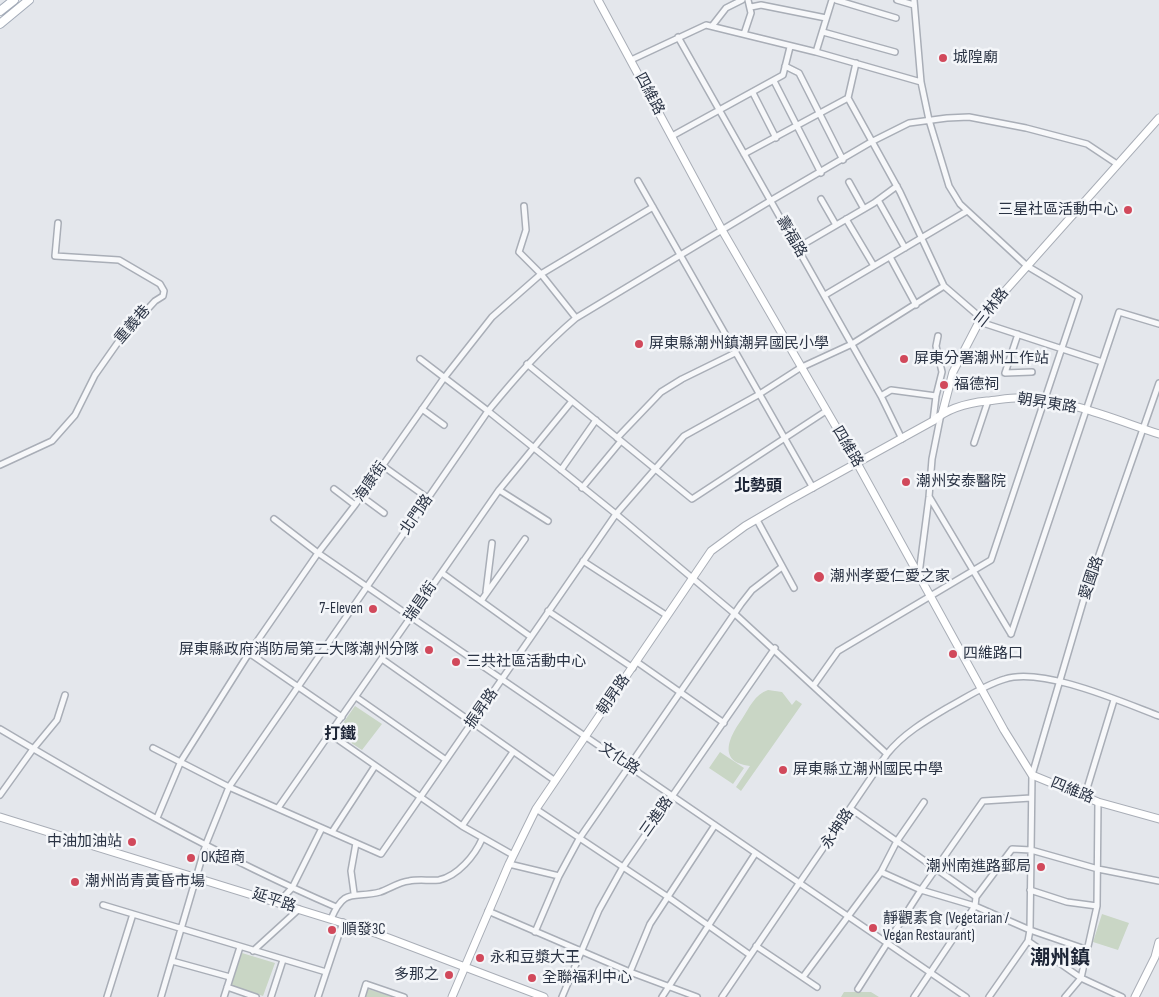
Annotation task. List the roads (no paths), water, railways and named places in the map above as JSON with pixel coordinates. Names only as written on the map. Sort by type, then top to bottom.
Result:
[{"type":"main road","points":[[0,12],[14,0]]},
{"type":"main road","points":[[0,24],[29,0]]},
{"type":"main road","name":"四維路","points":[[598,0],[722,230],[800,368],[858,463],[981,689],[1032,775],[1085,795],[1098,802],[1159,819]]},
{"type":"main road","name":"三林路","points":[[942,414],[953,372],[981,320],[1159,118]]},
{"type":"main road","name":"朝昇東路","points":[[858,463],[933,421],[942,414],[961,406],[988,401],[1020,398],[1046,400],[1086,410],[1159,434]]},
{"type":"main road","name":"朝昇路","points":[[452,997],[513,855],[536,809],[554,780],[635,665],[666,615],[710,551],[757,520],[858,463]]},
{"type":"main road","name":"延平路","points":[[0,817],[343,922],[466,965],[544,997]]},
{"type":"main road","points":[[1135,997],[1151,966],[1159,942]]},
{"type":"street","points":[[712,26],[726,8],[742,0]]},
{"type":"street","points":[[744,34],[751,7],[748,0]]},
{"type":"street","points":[[816,52],[832,0]]},
{"type":"street","points":[[836,0],[896,18]]},
{"type":"street","points":[[814,684],[826,664],[838,651],[886,620],[991,560],[1079,297],[1027,266],[960,204],[949,186],[929,120],[921,82],[914,3],[897,0]]},
{"type":"street","points":[[751,7],[762,5],[826,18]]},
{"type":"street","points":[[631,60],[706,25],[816,52],[921,82]]},
{"type":"street","points":[[823,32],[895,52]]},
{"type":"street","name":"壽福路","points":[[678,37],[881,396],[902,439]]},
{"type":"street","points":[[672,136],[783,75],[790,47]]},
{"type":"street","points":[[856,63],[848,98],[897,186],[944,286],[981,320],[1102,362]]},
{"type":"street","points":[[785,66],[799,73],[844,160]]},
{"type":"street","points":[[774,81],[799,126],[821,173]]},
{"type":"street","points":[[753,92],[776,138]]},
{"type":"street","points":[[744,154],[848,98]]},
{"type":"street","name":"北門路","points":[[160,997],[198,877],[206,844],[230,787],[488,411],[526,364],[576,318],[770,201],[844,160],[871,142],[909,123],[968,117],[1026,128],[1087,144],[1117,164]]},
{"type":"street","points":[[638,181],[758,395],[813,488]]},
{"type":"street","points":[[849,182],[864,209]]},
{"type":"street","points":[[797,248],[864,209],[897,186]]},
{"type":"street","points":[[821,199],[836,225]]},
{"type":"street","points":[[878,200],[905,248]]},
{"type":"street","points":[[524,206],[526,230],[519,252],[541,274],[576,318]]},
{"type":"street","name":"海康街","points":[[156,818],[181,761],[250,653],[318,553],[355,505],[444,378],[492,318],[541,274],[653,207]]},
{"type":"street","points":[[825,296],[967,211]]},
{"type":"street","points":[[846,219],[874,266]]},
{"type":"street","name":"重義巷","points":[[0,465],[52,441],[75,415],[95,375],[121,338],[154,301],[163,296],[164,291],[160,284],[119,260],[55,256],[58,223]]},
{"type":"street","points":[[890,257],[916,305]]},
{"type":"street","name":"振昇路","points":[[356,843],[381,854],[616,514],[684,436],[758,395],[800,368],[852,344],[944,286]]},
{"type":"street","points":[[929,497],[1011,634],[1119,312],[1159,324]]},
{"type":"street","points":[[1018,334],[1005,373],[1032,372]]},
{"type":"street","points":[[933,421],[936,396],[942,372],[936,346],[938,336]]},
{"type":"street","points":[[582,488],[619,439],[661,392],[682,379],[735,353]]},
{"type":"street","points":[[420,360],[488,411],[616,514],[735,614],[775,648],[887,754]]},
{"type":"street","points":[[526,364],[692,499],[826,411]]},
{"type":"street","points":[[942,372],[953,372]]},
{"type":"street","name":"愛國路","points":[[1028,942],[1030,930],[1032,775],[1086,592],[1159,383]]},
{"type":"street","points":[[881,396],[891,390],[936,396]]},
{"type":"street","name":"瑞昌街","points":[[278,808],[499,490],[572,400]]},
{"type":"street","points":[[974,443],[988,401]]},
{"type":"street","points":[[422,409],[444,425]]},
{"type":"street","name":"三林路","points":[[919,576],[932,459],[942,414]]},
{"type":"street","points":[[561,470],[596,420]]},
{"type":"street","points":[[382,466],[429,499]]},
{"type":"street","points":[[334,489],[355,505]]},
{"type":"street","points":[[499,490],[548,521]]},
{"type":"street","points":[[361,496],[384,513]]},
{"type":"street","name":"文化路","points":[[274,519],[318,553],[411,618],[966,997]]},
{"type":"street","points":[[757,520],[794,588]]},
{"type":"street","points":[[481,601],[524,539]]},
{"type":"street","points":[[486,595],[492,543]]},
{"type":"street","points":[[583,562],[666,615]]},
{"type":"street","points":[[535,932],[559,876],[579,839],[752,590],[782,566]]},
{"type":"street","points":[[442,573],[531,637]]},
{"type":"street","points":[[548,611],[682,692],[724,723]]},
{"type":"street","name":"三進路","points":[[562,997],[606,897],[623,867],[775,648]]},
{"type":"street","points":[[250,653],[342,717]]},
{"type":"street","points":[[382,659],[554,780]]},
{"type":"street","name":"永坤路","points":[[722,997],[887,754],[906,735],[981,689],[1007,678],[1039,678],[1061,682],[1159,716]]},
{"type":"street","points":[[0,795],[33,749],[57,720],[66,695]]},
{"type":"street","points":[[356,697],[446,760]]},
{"type":"street","points":[[1085,795],[1114,700]]},
{"type":"street","points":[[0,729],[156,818],[292,888],[336,907]]},
{"type":"street","points":[[330,734],[462,826],[513,855]]},
{"type":"street","points":[[153,748],[230,787],[356,843],[351,872],[354,894]]},
{"type":"street","points":[[462,826],[513,752]]},
{"type":"street","points":[[332,832],[375,766]]},
{"type":"street","points":[[858,989],[888,945],[921,890],[983,801],[1031,798]]},
{"type":"street","points":[[803,977],[881,872],[897,841],[924,802]]},
{"type":"street","points":[[1065,997],[1081,978],[1097,906],[1098,802]]},
{"type":"street","points":[[536,809],[668,896],[750,955]]},
{"type":"street","points":[[851,809],[976,897]]},
{"type":"street","points":[[630,972],[650,924],[715,825]]},
{"type":"street","points":[[279,902],[292,888],[322,828]]},
{"type":"street","points":[[332,919],[336,907],[347,896],[378,892],[408,881],[442,879],[453,874],[476,851],[482,839]]},
{"type":"street","points":[[914,997],[975,906],[976,897],[1012,849],[1031,850],[1098,869],[1159,881]]},
{"type":"street","points":[[662,997],[756,854]]},
{"type":"street","points":[[509,864],[559,876]]},
{"type":"street","points":[[881,872],[921,890],[975,906],[1030,930],[1088,950]]},
{"type":"street","points":[[1030,890],[1067,902],[1097,906]]},
{"type":"street","points":[[103,905],[326,972]]},
{"type":"street","points":[[253,951],[299,909]]},
{"type":"street","points":[[488,911],[581,952],[697,997]]},
{"type":"street","points":[[107,997],[133,914]]},
{"type":"street","points":[[318,997],[343,922]]},
{"type":"street","points":[[989,997],[1028,942],[1081,978],[1122,997]]},
{"type":"street","points":[[756,946],[817,987]]},
{"type":"street","points":[[224,997],[240,947]]},
{"type":"street","points":[[271,997],[283,960]]},
{"type":"street","points":[[172,961],[230,977]]},
{"type":"street","points":[[362,997],[366,984],[404,997]]},
{"type":"street","points":[[227,987],[256,997]]},
{"type":"place","name":"城隍廟","points":[[943,58]]},
{"type":"place","name":"三星社區活動中心","points":[[1128,210]]},
{"type":"place","name":"屏東縣潮州鎮潮昇國民小學","points":[[639,344]]},
{"type":"place","name":"屏東分署潮州工作站","points":[[904,359]]},
{"type":"place","name":"福德祠","points":[[944,385]]},
{"type":"place","name":"潮州安泰醫院","points":[[906,482]]},
{"type":"place","name":"潮州孝愛仁愛之家","points":[[819,577]]},
{"type":"place","name":"7-Eleven","points":[[373,609]]},
{"type":"place","name":"屏東縣政府消防局第二大隊潮州分隊","points":[[429,650]]},
{"type":"place","name":"四維路口","points":[[953,654]]},
{"type":"place","name":"三共社區活動中心","points":[[456,662]]},
{"type":"place","name":"屏東縣立潮州國民中學","points":[[783,770]]},
{"type":"place","name":"中油加油站","points":[[132,842]]},
{"type":"place","name":"OK超商","points":[[191,858]]},
{"type":"place","name":"潮州南進路郵局","points":[[1041,867]]},
{"type":"place","name":"潮州尚青黃昏市場","points":[[75,882]]},
{"type":"place","name":"靜觀素食 (Vegetarian / Vegan Restaurant)","points":[[873,928]]},
{"type":"place","name":"順發3C","points":[[332,930]]},
{"type":"place","name":"永和豆漿大王","points":[[480,958]]},
{"type":"place","name":"多那之","points":[[449,975]]},
{"type":"place","name":"全聯福利中心","points":[[532,978]]},
{"type":"district","name":"北勢頭","points":[[758,487]]},
{"type":"district","name":"打鐵","points":[[340,735]]},
{"type":"district","name":"潮州鎮","points":[[1060,959]]}]
